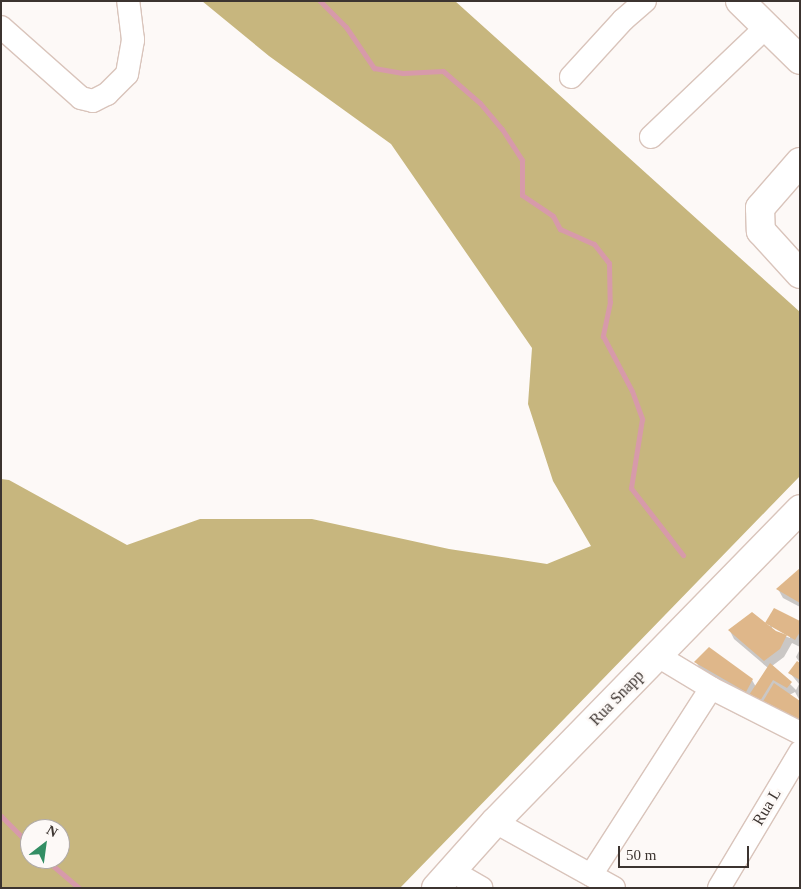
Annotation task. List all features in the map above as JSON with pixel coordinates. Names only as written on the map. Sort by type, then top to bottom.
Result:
[{"type":"main road","points":[[740,1],[765,28],[800,60]]},
{"type":"main road","points":[[800,162],[760,208],[761,231],[800,274]]},
{"type":"main road","name":"Rua Snapp","points":[[444,879],[495,822],[800,509]]},
{"type":"street","points":[[1,27],[81,98],[93,101],[107,94],[127,74],[133,40],[128,1]]},
{"type":"street","points":[[571,77],[623,20],[645,1]]},
{"type":"street","points":[[651,137],[765,28]]},
{"type":"street","points":[[658,656],[711,688],[800,734]]},
{"type":"street","points":[[591,875],[711,688]]},
{"type":"street","name":"Rua L","points":[[719,888],[800,752]]},
{"type":"street","points":[[495,822],[614,888]]},
{"type":"street","points":[[444,879],[481,888]]},
{"type":"shaded area","points":[[202,1],[455,1],[800,312],[800,476],[400,888],[1,888],[1,479],[9,480],[127,545],[200,519],[312,519],[449,549],[547,564],[591,546],[553,481],[528,404],[532,348],[391,144],[269,56]]},
{"type":"building","points":[[800,568],[800,603],[776,589]]},
{"type":"building","points":[[774,608],[800,621],[800,632],[795,640],[765,623]]},
{"type":"building","points":[[752,612],[776,631],[787,635],[780,649],[764,661],[728,630]]},
{"type":"building","points":[[709,647],[753,679],[746,692],[694,662]]},
{"type":"building","points":[[797,661],[800,663],[800,680],[788,673]]},
{"type":"building","points":[[770,663],[792,682],[787,688],[773,680],[760,701],[749,695]]},
{"type":"building","points":[[774,683],[800,701],[800,722],[762,703]]},
{"type":"waterway","points":[[320,1],[346,27],[374,68],[403,73],[443,71],[480,103],[502,129],[522,160],[522,195],[553,216],[560,229],[594,244],[609,263],[610,302],[603,336],[632,391],[642,419],[631,488],[683,555]]},
{"type":"waterway","points":[[1,816],[20,835]]},
{"type":"waterway","points":[[57,869],[79,888]]}]
